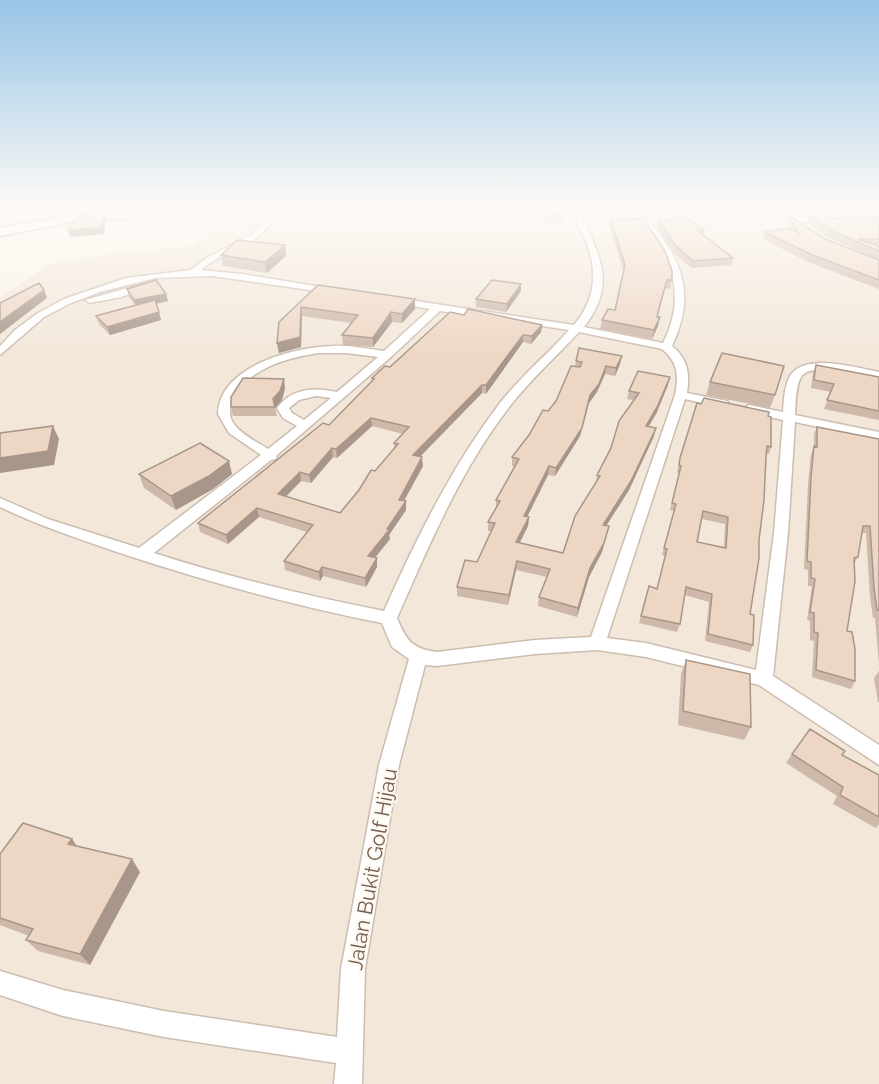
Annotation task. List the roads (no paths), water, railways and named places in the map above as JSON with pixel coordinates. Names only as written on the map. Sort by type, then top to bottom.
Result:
[{"type":"street","points":[[193,273],[199,266],[219,257]]},
{"type":"street","points":[[597,257],[600,276],[594,306],[533,372],[490,428],[433,523],[389,618],[398,642],[418,657],[437,659],[535,647],[597,643],[646,650],[764,679],[879,756]]},
{"type":"street","points":[[666,347],[676,325],[682,295],[680,279],[670,257]]},
{"type":"street","points":[[213,260],[216,263],[213,273]]},
{"type":"street","points":[[0,352],[13,336],[30,322],[69,301],[102,289],[156,276],[213,273],[350,294]]},
{"type":"street","points":[[383,299],[575,328],[666,347],[676,355],[684,370],[681,395],[597,643]]},
{"type":"street","points":[[143,553],[271,456],[387,355],[439,306]]},
{"type":"street","points":[[271,456],[240,436],[225,419],[223,409],[237,383],[264,366],[314,351],[352,350],[387,355]]},
{"type":"street","points":[[764,679],[780,544],[790,389],[796,375],[803,368],[819,366],[879,375]]},
{"type":"street","points":[[304,425],[287,415],[284,408],[292,397],[312,392],[339,396]]},
{"type":"street","points":[[681,395],[879,436]]},
{"type":"street","points":[[0,502],[43,522],[208,576],[336,608],[389,618]]},
{"type":"street","name":"Jalan Bukit Golf Hijau","points":[[348,1084],[353,969],[389,765],[418,657]]},
{"type":"street","points":[[0,983],[63,1003],[164,1024],[350,1053]]}]
